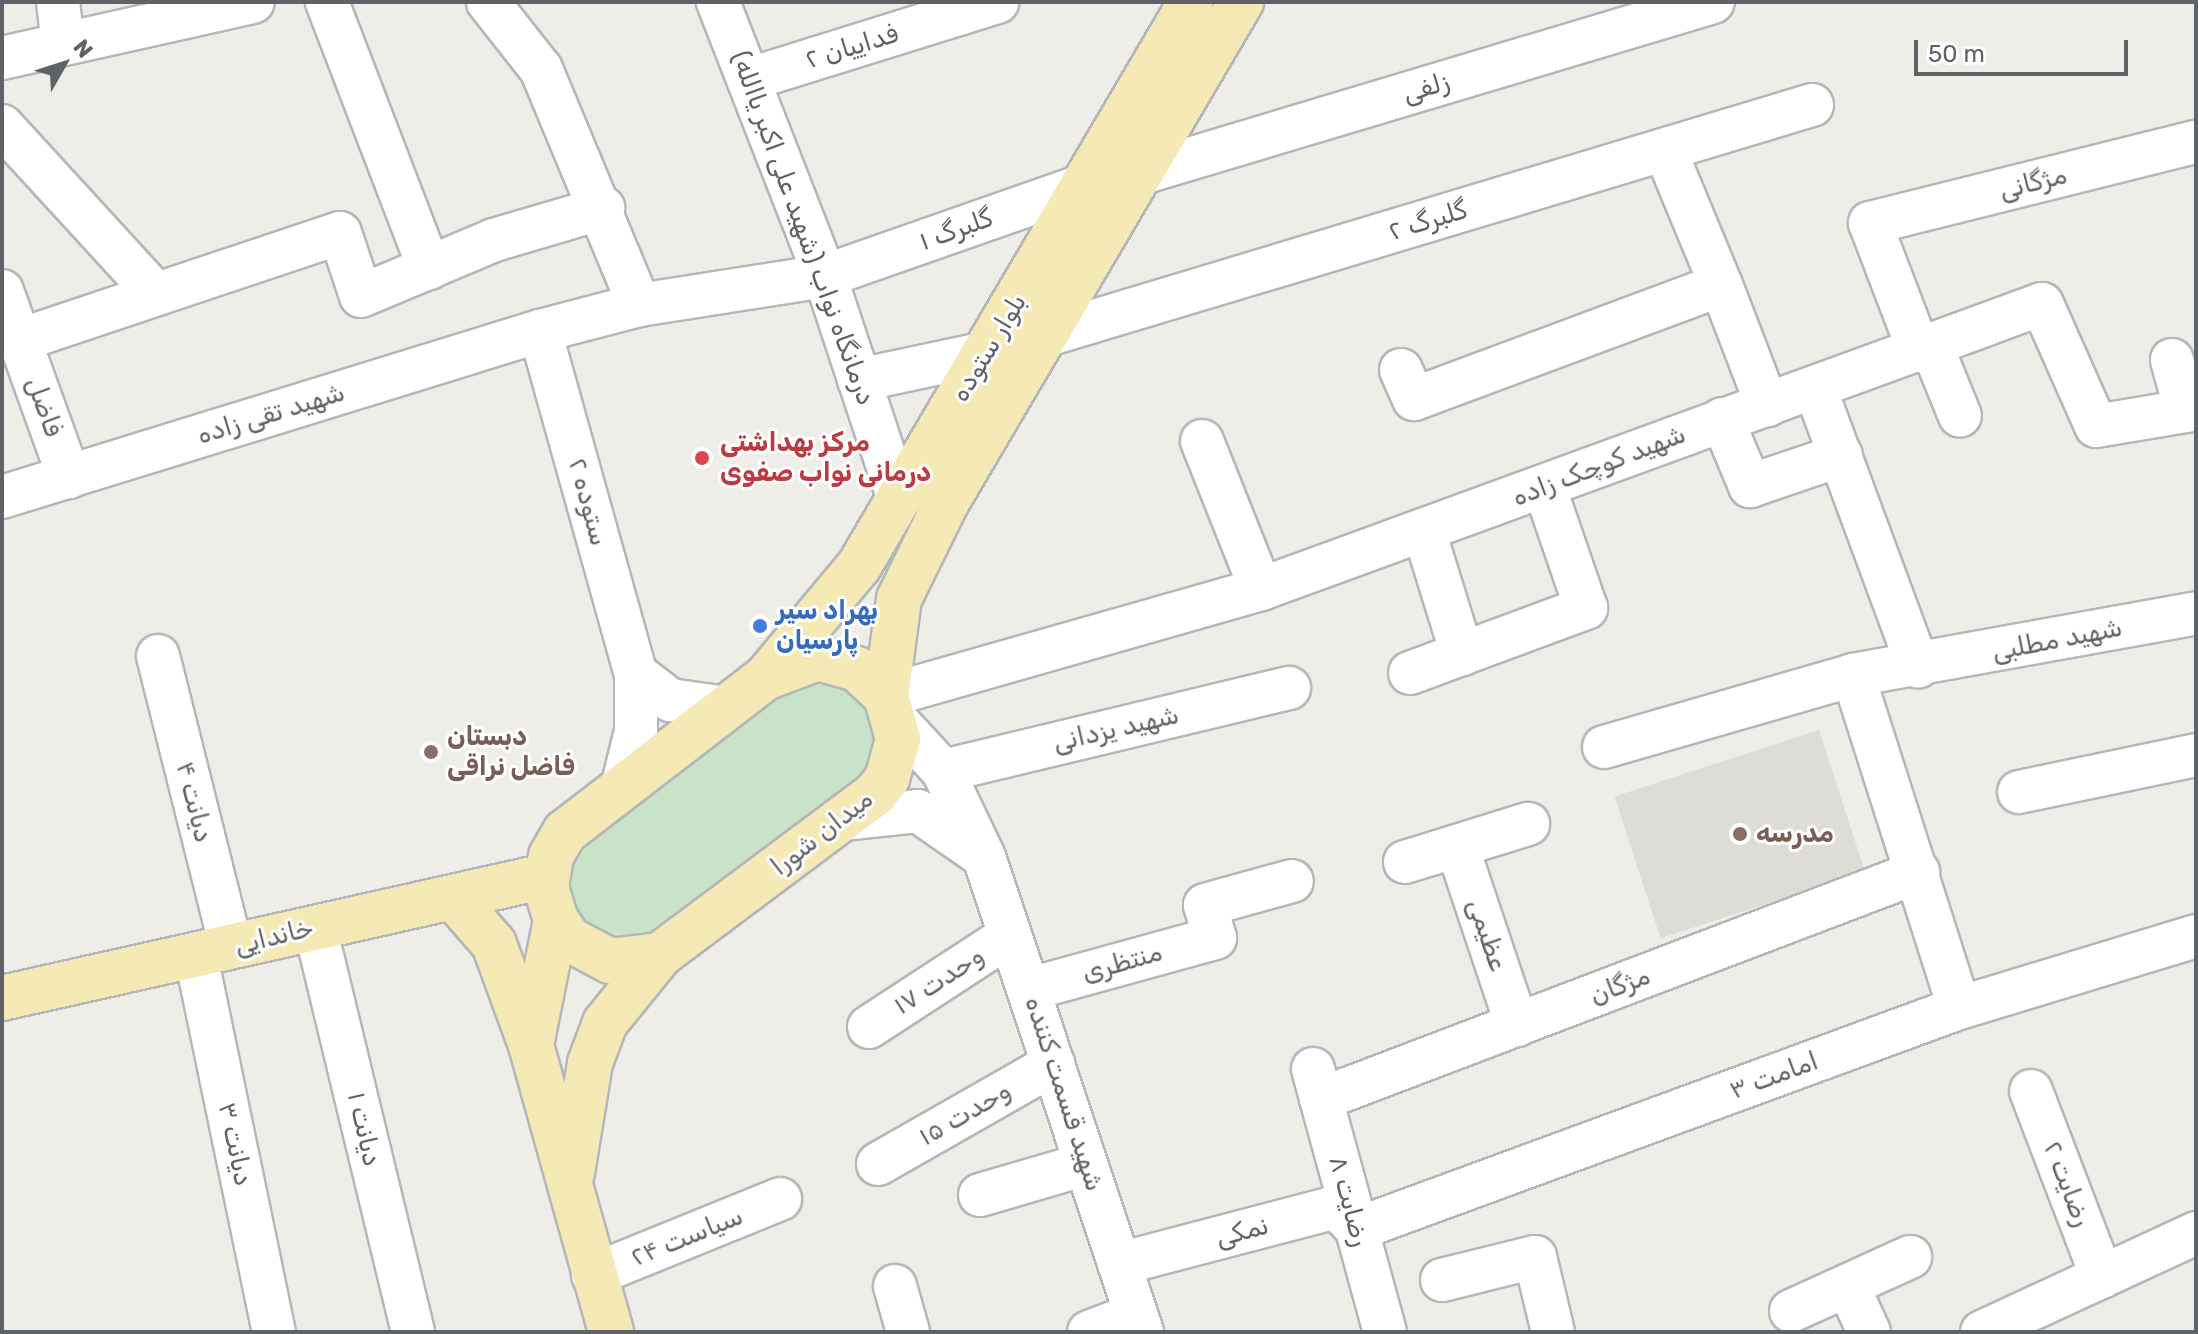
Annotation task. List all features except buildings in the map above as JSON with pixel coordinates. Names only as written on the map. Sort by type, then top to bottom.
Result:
[{"type":"main road","name":"بلوار ستوده","points":[[765,678],[859,566],[1087,184],[1191,2]]},
{"type":"main road","name":"بلوار ستوده","points":[[891,708],[899,599],[945,505],[1241,2]]},
{"type":"main road","points":[[531,1045],[556,920],[546,876],[565,832],[765,678],[797,661],[838,661],[873,680],[891,708]]},
{"type":"main road","name":"میدان شورا","points":[[556,920],[569,939],[610,961],[660,955],[843,819],[887,779],[898,739],[891,708]]},
{"type":"main road","name":"خاندایی","points":[[2,998],[546,876]]},
{"type":"main road","points":[[453,897],[494,944],[531,1045],[569,1192],[611,1332]]},
{"type":"main road","points":[[569,1192],[590,1063],[605,1023],[660,955]]},
{"type":"street","points":[[58,2],[63,44]]},
{"type":"street","points":[[327,2],[429,268]]},
{"type":"street","points":[[488,2],[541,69],[603,208],[639,305]]},
{"type":"street","name":"درمانگاه نواب (شهید علی اکبر یاالله)","points":[[718,2],[753,78],[825,276],[899,500]]},
{"type":"street","name":"فداییان ۲","points":[[753,78],[997,2]]},
{"type":"street","name":"زلفی","points":[[1139,174],[1713,2]]},
{"type":"street","points":[[2,58],[242,3]]},
{"type":"street","name":"گلبرگ ۲","points":[[1044,336],[1812,105]]},
{"type":"street","points":[[2,126],[153,291]]},
{"type":"street","name":"مژگانی","points":[[1926,349],[1870,223],[2196,142]]},
{"type":"street","points":[[1665,150],[1767,405]]},
{"type":"street","name":"گلبرگ ۱","points":[[639,305],[825,276],[1087,184]]},
{"type":"street","points":[[20,340],[153,291],[340,233],[361,296],[429,268],[603,208]]},
{"type":"street","points":[[1401,370],[1414,399],[1721,285]]},
{"type":"street","name":"فاضل","points":[[2,291],[69,477]]},
{"type":"street","name":"شهید کوچک زاده","points":[[891,708],[1261,589],[1722,419],[1926,349],[2042,304],[2096,426],[2186,411],[2172,360]]},
{"type":"street","name":"شهید تقی زاده","points":[[2,497],[540,331],[639,305]]},
{"type":"street","name":"ستوده ۲","points":[[540,331],[636,674],[636,731],[622,788]]},
{"type":"street","points":[[1926,349],[1960,416]]},
{"type":"street","points":[[859,380],[986,353]]},
{"type":"street","points":[[1815,388],[1918,667]]},
{"type":"street","points":[[1722,419],[1750,486],[1841,455]]},
{"type":"street","points":[[1202,441],[1261,589]]},
{"type":"street","points":[[1410,673],[1586,608],[1544,486]]},
{"type":"street","points":[[1424,531],[1462,654]]},
{"type":"street","name":"شهید مطلبی","points":[[1604,747],[1853,675],[1918,667],[2196,613]]},
{"type":"street","name":"دیانت ۴","points":[[158,656],[214,952]]},
{"type":"street","points":[[636,674],[670,700],[726,708]]},
{"type":"street","points":[[1853,675],[1959,1008]]},
{"type":"street","name":"شهید یزدانی","points":[[943,771],[1289,688]]},
{"type":"street","name":"شهید قسمت کننده","points":[[891,708],[943,771],[984,857],[1139,1323]]},
{"type":"street","points":[[2019,792],[2196,755]]},
{"type":"street","points":[[843,819],[918,811],[984,857]]},
{"type":"street","points":[[1405,862],[1528,824]]},
{"type":"street","name":"عظیمی","points":[[1457,846],[1517,1025]]},
{"type":"street","name":"مژگان","points":[[1317,1084],[1517,1025],[1918,872]]},
{"type":"street","name":"منتظری","points":[[1030,989],[1215,938],[1205,905],[1292,881]]},
{"type":"street","name":"دیانت ۱","points":[[315,927],[413,1332]]},
{"type":"street","name":"وحدت ۱۷","points":[[869,1027],[1010,935]]},
{"type":"street","name":"امامت ۳","points":[[1357,1229],[1959,1008],[2196,936]]},
{"type":"street","name":"دیانت ۳","points":[[214,952],[274,1332]]},
{"type":"street","name":"وحدت ۱۵","points":[[878,1164],[1053,1064]]},
{"type":"street","name":"رضایت ۸","points":[[1317,1084],[1385,1332]]},
{"type":"street","name":"رضایت ۲","points":[[2031,1091],[2102,1277]]},
{"type":"street","points":[[980,1195],[1086,1164]]},
{"type":"street","name":"سیاست ۲۴","points":[[593,1275],[780,1199]]},
{"type":"street","name":"نمکی","points":[[1119,1264],[1336,1207],[1357,1229]]},
{"type":"street","points":[[1982,1332],[2196,1233]]},
{"type":"street","points":[[1442,1280],[1535,1257],[1553,1332]]},
{"type":"street","points":[[1791,1311],[1910,1257]]},
{"type":"street","points":[[895,1286],[908,1332]]},
{"type":"street","points":[[1848,1286],[1869,1332]]},
{"type":"street","points":[[1089,1332],[1139,1323]]},
{"type":"shaded area","name":"مدرسه","points":[[1819,730],[1865,872],[1661,938],[1615,796]]},
{"type":"green space","points":[[815,679],[842,681],[877,718],[876,755],[860,778],[643,941],[599,935],[580,919],[568,893],[571,864],[582,845],[794,687]]},
{"type":"place","name":"مرکز بهداشتی درمانی نواب صفوی","points":[[702,458]]},
{"type":"place","name":"بهراد سیر پارسیان","points":[[760,626]]},
{"type":"place","name":"دبستان فاضل نراقی","points":[[431,752]]},
{"type":"place","name":"مدرسه","points":[[1740,834]]}]
